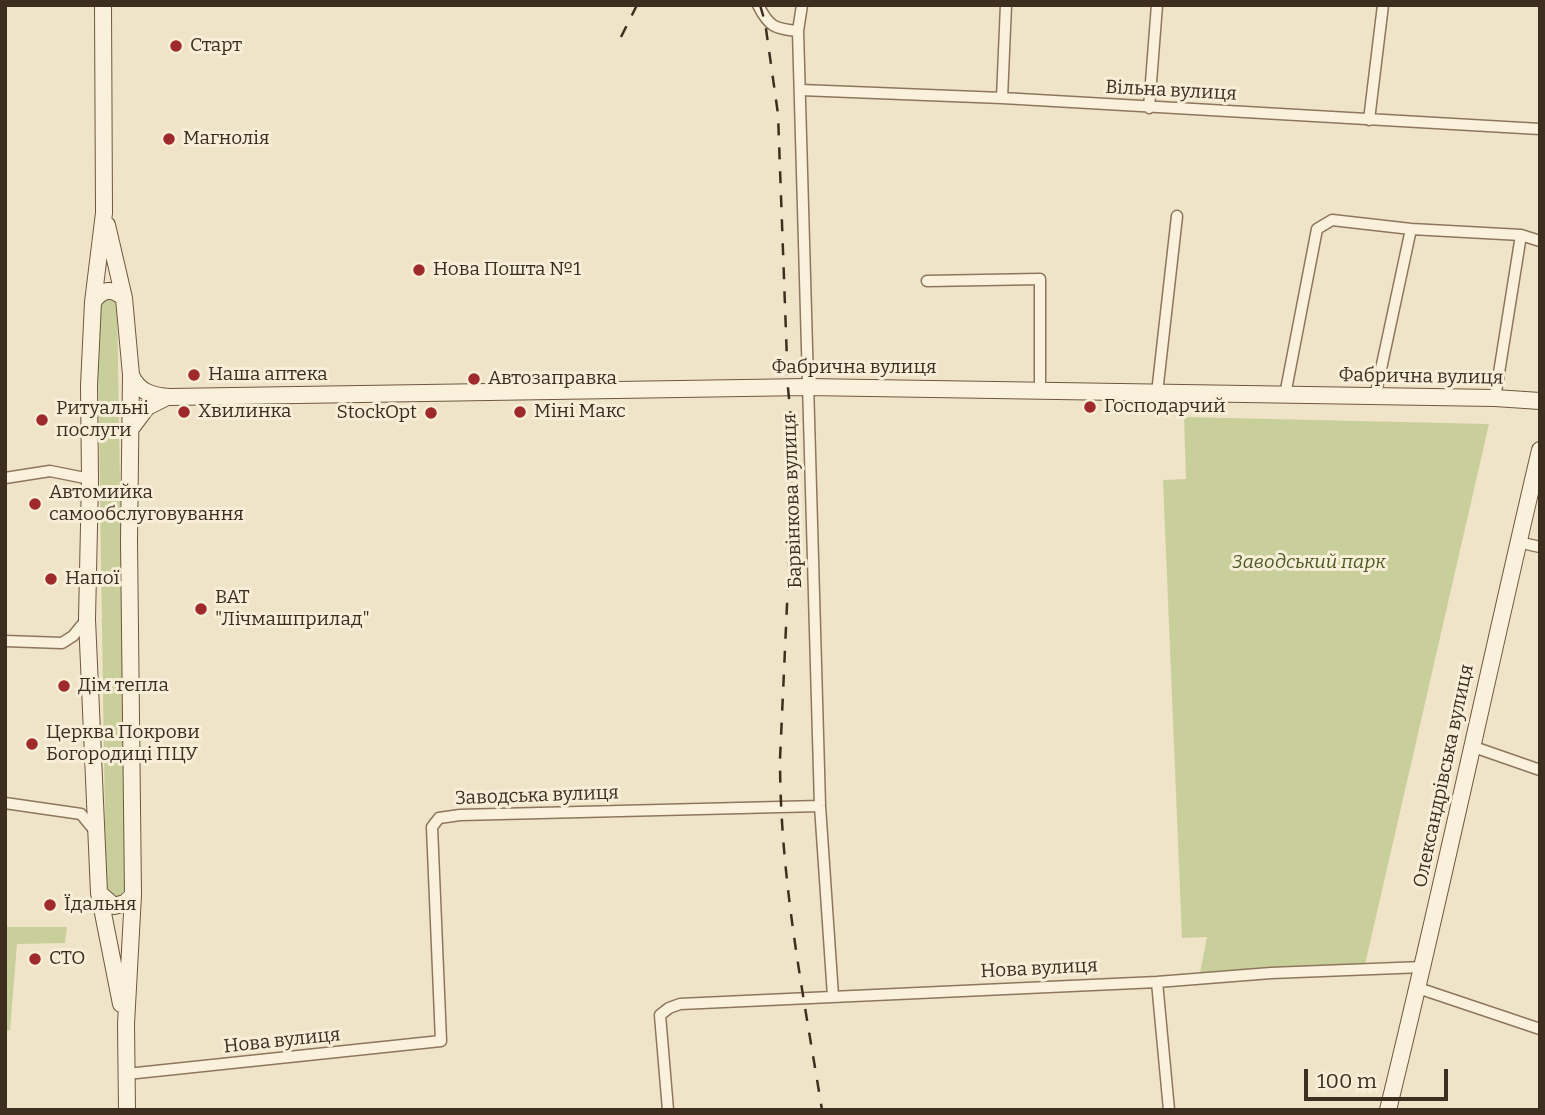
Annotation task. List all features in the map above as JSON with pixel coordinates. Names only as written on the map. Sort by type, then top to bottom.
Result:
[{"type":"main road","points":[[103,5],[104,213],[93,302],[89,386],[88,619],[99,893],[126,1024]]},
{"type":"main road","points":[[104,213],[124,298],[131,374],[129,541],[133,895],[126,1024],[127,1110]]},
{"type":"main road","points":[[93,302],[104,291],[111,290],[124,298]]},
{"type":"main road","points":[[131,374],[147,400],[132,427]]},
{"type":"main road","name":"Фабрична вулиця","points":[[147,400],[167,397],[807,387],[1495,398],[1540,401]]},
{"type":"main road","name":"Олександрівська вулиця","points":[[1388,1110],[1540,450]]},
{"type":"main road","points":[[99,893],[114,906],[125,903],[133,895]]},
{"type":"street","points":[[758,5],[764,17],[776,29],[798,31]]},
{"type":"street","name":"Барвінкова вулиця","points":[[802,5],[798,31],[820,806],[833,996]]},
{"type":"street","points":[[1002,98],[1006,5]]},
{"type":"street","points":[[1149,108],[1157,5]]},
{"type":"street","points":[[1369,120],[1383,5]]},
{"type":"street","name":"Вільна вулиця","points":[[801,90],[1002,98],[1540,129]]},
{"type":"street","points":[[1157,393],[1177,216]]},
{"type":"street","points":[[1285,395],[1317,229],[1332,220],[1411,229],[1521,235],[1540,241]]},
{"type":"street","points":[[1375,397],[1411,229]]},
{"type":"street","points":[[1495,398],[1521,235]]},
{"type":"street","points":[[927,281],[1040,279],[1040,390]]},
{"type":"street","points":[[5,478],[50,471],[90,479]]},
{"type":"street","points":[[1518,542],[1540,547]]},
{"type":"street","points":[[5,641],[62,643],[73,636],[88,619]]},
{"type":"street","points":[[1471,746],[1540,770]]},
{"type":"street","points":[[5,803],[81,814],[97,834]]},
{"type":"street","name":"Заводська вулиця","points":[[441,1041],[432,827],[439,818],[460,815],[820,806]]},
{"type":"street","name":"Нова вулиця","points":[[668,1110],[660,1016],[669,1008],[680,1004],[1423,967]]},
{"type":"street","points":[[1157,982],[1169,1110]]},
{"type":"street","points":[[1418,988],[1540,1029]]},
{"type":"street","name":"Нова вулиця","points":[[127,1074],[441,1041]]},
{"type":"green space","points":[[103,296],[115,299],[117,303],[127,890],[118,899],[107,892],[106,888],[97,302]]},
{"type":"green space","name":"Заводський парк","points":[[1184,417],[1489,424],[1364,969],[1199,978],[1207,937],[1182,938],[1163,480],[1186,479]]},
{"type":"green space","points":[[5,927],[67,927],[65,943],[17,944],[10,1030],[5,1031]]},
{"type":"railway","points":[[621,37],[637,5]]},
{"type":"railway","points":[[760,5],[765,22],[778,114],[788,388],[794,451],[780,759],[781,804],[788,892],[822,1110]]},
{"type":"place","name":"Старт","points":[[176,46]]},
{"type":"place","name":"Магнолія","points":[[169,139]]},
{"type":"place","name":"Нова Пошта №1","points":[[419,270]]},
{"type":"place","name":"Наша аптека","points":[[194,375]]},
{"type":"place","name":"Автозаправка","points":[[474,379]]},
{"type":"place","name":"Господарчий","points":[[1090,407]]},
{"type":"place","name":"Хвилинка","points":[[184,412]]},
{"type":"place","name":"Міні Макс","points":[[520,412]]},
{"type":"place","name":"StockOpt","points":[[431,413]]},
{"type":"place","name":"Ритуальні послуги","points":[[42,420]]},
{"type":"place","name":"Автомийка самообслуговування","points":[[35,504]]},
{"type":"place","name":"Напої","points":[[51,579]]},
{"type":"place","name":"ВАТ \"Лічмашприлад\"","points":[[201,609]]},
{"type":"place","name":"Дім тепла","points":[[64,686]]},
{"type":"place","name":"Церква Покрови Богородиці ПЦУ","points":[[32,744]]},
{"type":"place","name":"Їдальня","points":[[50,905]]},
{"type":"place","name":"СТО","points":[[35,959]]}]
